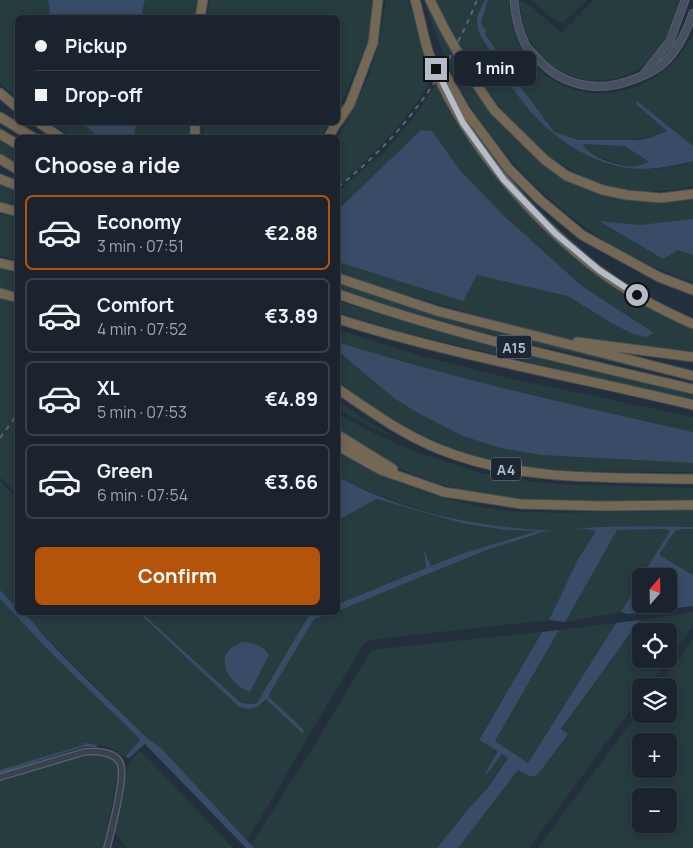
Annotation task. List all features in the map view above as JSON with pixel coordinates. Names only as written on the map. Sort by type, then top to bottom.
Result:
[{"type":"highway","points":[[200,15],[203,0]]},
{"type":"highway","points":[[340,118],[350,104],[373,43],[378,0]]},
{"type":"highway","points":[[415,0],[428,51],[463,123],[504,180],[556,234],[599,270],[650,303],[693,324]]},
{"type":"highway","points":[[430,0],[467,68],[494,110],[545,160],[567,176],[603,190],[661,198],[693,194]]},
{"type":"highway","points":[[421,21],[440,65],[465,110],[515,175],[540,200],[582,235],[659,277],[693,290]]},
{"type":"highway","points":[[0,93],[15,106]]},
{"type":"highway","points":[[0,117],[29,135]]},
{"type":"highway","points":[[42,125],[57,135]]},
{"type":"highway","points":[[0,134],[15,143]]},
{"type":"highway","points":[[0,159],[15,168]]},
{"type":"highway","points":[[0,179],[15,185]]},
{"type":"highway","points":[[0,207],[15,211]]},
{"type":"highway","points":[[0,263],[15,266]]},
{"type":"highway","name":"A15","points":[[340,279],[437,311],[693,376]]},
{"type":"highway","points":[[0,293],[15,297]]},
{"type":"highway","name":"A15","points":[[340,295],[418,321],[503,345],[693,389]]},
{"type":"highway","name":"A15","points":[[340,320],[385,334],[475,356],[693,405]]},
{"type":"highway","name":"A15","points":[[532,336],[693,357]]},
{"type":"highway","name":"A4","points":[[340,390],[412,436],[462,457],[504,469],[556,475],[693,479]]},
{"type":"highway","points":[[340,436],[390,468],[444,492]]},
{"type":"highway","points":[[340,447],[381,470],[444,492],[521,504],[602,506],[693,505]]},
{"type":"street","points":[[514,0],[516,18],[526,46],[547,68],[574,83],[599,87],[618,84],[656,70],[673,54],[684,35],[693,13]]},
{"type":"street","points":[[642,76],[670,41],[685,0]]},
{"type":"street","points":[[0,777],[84,752],[102,752],[112,756],[118,760],[121,766],[121,779],[107,848]]},
{"type":"green space","points":[[0,0],[48,0],[51,15],[15,15],[15,96],[0,83]]},
{"type":"green space","points":[[145,0],[198,0],[195,15],[142,15]]},
{"type":"green space","points":[[210,0],[374,0],[368,41],[340,106],[340,15],[208,15]]},
{"type":"green space","points":[[386,0],[408,0],[435,73],[404,120],[340,184],[339,135],[369,75],[380,39]]},
{"type":"green space","points":[[424,0],[427,0],[469,76],[495,114],[517,139],[541,160],[567,178],[595,191],[625,199],[658,202],[693,198],[693,282],[643,262],[604,240],[558,206],[515,165],[479,120],[465,97],[442,50]]},
{"type":"green space","points":[[436,0],[485,0],[477,21],[479,31],[507,81],[558,138],[611,165],[656,169],[677,166],[693,161],[693,186],[647,191],[606,184],[568,168],[534,143],[504,112],[477,77],[455,39]]},
{"type":"green space","points":[[488,0],[509,0],[516,36],[533,64],[557,82],[585,92],[615,92],[645,83],[672,64],[693,34],[693,146],[638,102],[636,104],[667,130],[657,135],[643,138],[611,141],[579,140],[555,133],[528,99],[484,30],[481,20]]},
{"type":"green space","points":[[519,0],[532,7],[561,33],[594,0],[679,0],[665,41],[657,53],[643,66],[627,75],[610,80],[592,80],[575,77],[558,70],[544,59],[532,44],[527,33],[523,23]]},
{"type":"green space","points":[[530,0],[587,0],[563,23],[554,20]]},
{"type":"green space","points":[[439,80],[461,123],[501,183],[553,236],[597,273],[693,324],[693,355],[552,337],[352,279],[340,274],[340,189],[385,151],[412,120]]},
{"type":"green space","points":[[53,125],[84,125],[97,135],[70,135]]},
{"type":"green space","points":[[136,125],[191,125],[193,135],[134,135]]},
{"type":"green space","points":[[203,125],[329,125],[322,135],[204,135]]},
{"type":"green space","points":[[0,140],[15,150],[15,164],[0,154]]},
{"type":"green space","points":[[583,144],[625,145],[649,162],[636,166],[619,164],[586,151]]},
{"type":"green space","points":[[0,184],[15,191],[15,209],[0,205]]},
{"type":"green space","points":[[0,214],[15,218],[15,260],[0,256]]},
{"type":"green space","points":[[0,267],[15,271],[15,294],[0,289]]},
{"type":"green space","points":[[340,283],[417,309],[498,332],[693,379],[693,381],[497,336],[416,314],[340,290]]},
{"type":"green space","points":[[0,297],[15,301],[15,492],[0,477]]},
{"type":"green space","points":[[340,302],[470,340],[693,394],[693,401],[398,331],[340,313]]},
{"type":"green space","points":[[340,331],[422,356],[513,379],[693,417],[693,432],[514,391],[340,343]]},
{"type":"green space","points":[[340,352],[463,436],[500,448],[541,455],[693,463],[693,472],[573,471],[505,464],[453,449],[406,426],[360,398],[340,383]]},
{"type":"green space","points":[[340,402],[363,419],[398,439],[370,427],[340,410]]},
{"type":"green space","points":[[340,414],[367,430],[413,451],[481,473],[555,484],[693,488],[693,500],[567,501],[504,497],[443,485],[401,469],[340,432]]},
{"type":"green space","points":[[340,453],[404,485],[477,506],[501,510],[546,513],[693,510],[693,527],[594,527],[548,530],[496,526],[470,522],[418,509],[340,478]]},
{"type":"green space","points":[[0,481],[15,496],[15,606],[0,590]]},
{"type":"green space","points":[[377,499],[465,524],[506,530],[537,531],[464,553],[431,566],[425,552],[426,568],[340,603],[340,519]]},
{"type":"green space","points":[[586,529],[596,531],[577,561],[549,620],[376,639],[363,645],[247,840],[161,748],[148,739],[24,615],[141,615],[239,707],[254,708],[266,699],[303,729],[267,696],[314,619],[324,615],[340,615],[340,610],[484,551],[546,531]]},
{"type":"green space","points":[[665,529],[670,531],[648,568],[632,568],[632,594],[621,612],[565,622],[616,530]]},
{"type":"green space","points":[[693,529],[693,575],[661,556],[660,553],[675,531]]},
{"type":"green space","points":[[0,599],[55,657],[141,740],[126,756],[122,756],[113,749],[103,746],[82,746],[0,770]]},
{"type":"green space","points":[[693,612],[693,626],[677,647],[677,623],[638,623],[640,620]]},
{"type":"green space","points":[[144,615],[311,615],[257,703],[241,703]]},
{"type":"green space","points":[[616,623],[528,763],[495,741],[559,630]]},
{"type":"green space","points":[[632,631],[632,668],[662,668],[654,678],[632,678],[632,708],[529,848],[458,848],[518,770],[530,776],[568,734],[561,730]]},
{"type":"green space","points":[[542,632],[479,739],[499,751],[486,774],[502,754],[508,757],[487,789],[437,848],[254,848],[250,844],[314,746],[371,651]]},
{"type":"green space","points":[[693,639],[693,848],[538,848],[632,721],[632,723],[677,723],[677,678],[664,678],[671,668],[677,668],[677,660]]},
{"type":"green space","points":[[141,751],[233,848],[128,848],[114,832],[131,759]]},
{"type":"green space","points":[[84,754],[106,755],[113,759],[119,768],[103,848],[0,848],[0,778]]},
{"type":"water","points":[[48,0],[145,0],[141,15],[50,15]]},
{"type":"water","points":[[485,0],[488,0],[481,22],[486,29],[486,35],[512,75],[554,132],[578,140],[640,140],[667,131],[636,104],[637,101],[693,146],[693,161],[673,166],[641,169],[620,167],[590,156],[571,146],[555,134],[526,106],[513,89],[482,38],[477,21]],"holes":[[[583,144],[625,146],[649,162],[637,166],[615,164],[592,154]]]},
{"type":"water","points":[[84,125],[136,125],[134,135],[97,135]]},
{"type":"water","points":[[421,130],[432,131],[458,168],[503,215],[583,287],[654,333],[646,337],[633,334],[568,296],[477,275],[463,301],[340,263],[340,208]]},
{"type":"water","points":[[693,219],[693,255],[678,250],[663,259],[599,221],[640,225]]},
{"type":"water","points":[[340,343],[470,380],[693,432],[693,463],[541,455],[500,448],[463,436],[418,413],[394,398],[340,353]]},
{"type":"water","points":[[340,478],[362,489],[412,508],[465,521],[492,525],[552,530],[598,527],[693,527],[693,529],[675,531],[660,553],[661,556],[693,575],[693,606],[678,608],[678,568],[647,568],[670,531],[665,529],[617,530],[565,622],[549,620],[577,561],[596,531],[586,529],[546,531],[484,551],[340,610],[340,603],[426,568],[424,552],[431,566],[464,553],[537,531],[506,530],[465,524],[377,499],[340,519]]},
{"type":"water","points":[[0,590],[15,606],[15,615],[0,599]]},
{"type":"water","points":[[632,593],[632,613],[636,613],[628,614],[621,612]]},
{"type":"water","points":[[15,615],[26,615],[82,674],[148,739],[161,748],[254,848],[246,848],[145,744],[128,759],[126,756],[140,740],[139,738],[55,657]]},
{"type":"water","points":[[141,615],[144,615],[241,703],[251,704],[257,703],[308,617],[312,615],[326,615],[314,619],[268,696],[303,729],[303,733],[266,699],[254,708],[239,707]]},
{"type":"water","points":[[640,620],[638,623],[632,623],[632,631],[561,729],[568,734],[539,773],[535,776],[530,776],[518,770],[458,848],[437,848],[487,789],[508,758],[502,754],[486,775],[498,751],[479,740],[542,632],[559,630],[495,741],[528,763],[616,623]]},
{"type":"water","points":[[243,642],[258,645],[269,655],[250,692],[234,682],[229,675],[225,660],[227,653],[233,647]]},
{"type":"water","points":[[84,743],[97,745],[97,747],[83,747],[0,773],[0,770],[83,745]]},
{"type":"railway","points":[[340,185],[382,148],[420,103],[451,54],[477,0]]},
{"type":"railway","points":[[0,438],[15,417]]},
{"type":"route","points":[[436,69],[463,123],[504,180],[556,234],[599,270],[637,295]]}]
